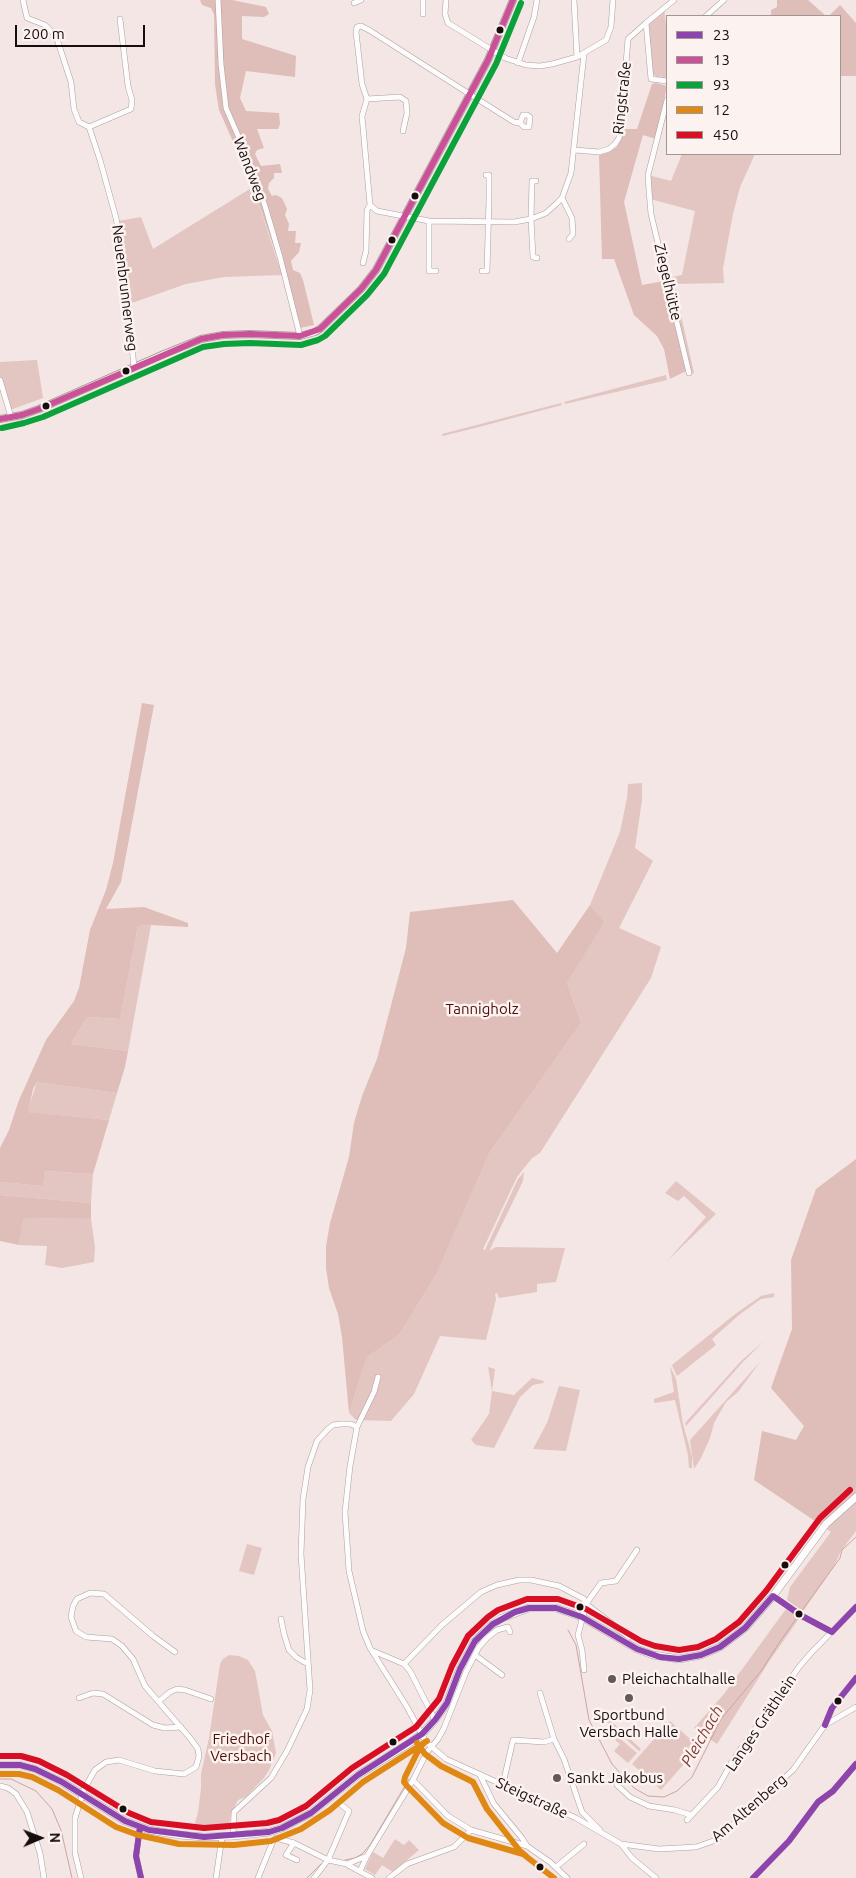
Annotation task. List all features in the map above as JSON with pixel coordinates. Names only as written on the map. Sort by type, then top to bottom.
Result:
[{"type":"main road","points":[[0,1765],[20,1765],[35,1769],[62,1782],[125,1821],[140,1827],[180,1835],[222,1837],[269,1832],[297,1821],[324,1803],[358,1775],[422,1734],[447,1703],[468,1652],[478,1637],[492,1624],[515,1612],[529,1608],[556,1608],[582,1617],[626,1639],[637,1649],[660,1657],[679,1659],[701,1656],[720,1648],[736,1636],[755,1617],[835,1514],[856,1497]]},
{"type":"street","name":"Neuenbrunnerweg","points":[[23,0],[27,18],[45,25],[56,36],[71,82],[74,109],[79,122],[89,127],[116,218],[123,256],[134,367]]},
{"type":"street","name":"Wandweg","points":[[218,0],[221,64],[226,108],[248,160],[264,206],[280,257],[300,336]]},
{"type":"street","points":[[354,3],[361,0]]},
{"type":"street","points":[[422,14],[423,0]]},
{"type":"street","points":[[446,0],[445,14],[448,23],[492,51],[518,63],[540,66],[577,57],[606,40],[611,27],[613,0]]},
{"type":"street","points":[[0,419],[39,409],[188,343],[209,338],[250,334],[300,336],[320,329],[370,278],[492,51],[513,0]]},
{"type":"street","points":[[518,63],[534,17],[537,0]]},
{"type":"street","points":[[574,0],[577,57]]},
{"type":"street","points":[[646,23],[674,0]]},
{"type":"street","points":[[707,15],[724,0]]},
{"type":"street","points":[[89,127],[131,109],[132,100],[128,86],[120,19]]},
{"type":"street","name":"Ringstraße","points":[[646,23],[651,78],[666,81]]},
{"type":"street","name":"Ringstraße","points":[[575,150],[599,152],[609,149],[619,138],[628,39],[646,23]]},
{"type":"street","points":[[520,123],[514,122],[369,30],[362,26],[357,28],[362,84],[367,99],[362,116],[368,200],[370,205],[377,211],[429,221],[514,222],[532,219],[546,213],[562,198],[572,173],[584,54]]},
{"type":"street","points":[[367,99],[400,97],[406,101],[407,113],[403,131]]},
{"type":"street","name":"Ziegelhütte","points":[[666,105],[648,175],[651,214],[689,373]]},
{"type":"street","points":[[482,271],[488,271],[489,175],[486,174]]},
{"type":"street","points":[[536,181],[532,180],[532,219],[533,257],[537,258]]},
{"type":"street","points":[[562,198],[572,218],[573,234],[569,239]]},
{"type":"street","points":[[363,263],[366,250],[367,210],[370,205]]},
{"type":"street","points":[[429,221],[429,271],[436,272]]},
{"type":"street","points":[[0,380],[10,417]]},
{"type":"street","name":"Steigstraße","points":[[378,1377],[374,1392],[357,1427],[345,1512],[351,1586],[363,1631],[372,1651],[430,1748],[446,1759],[576,1818],[621,1844]]},
{"type":"street","points":[[232,1836],[234,1812],[270,1778],[284,1757],[304,1717],[310,1690],[301,1554],[306,1475],[315,1446],[322,1434],[333,1425],[351,1424],[357,1427]]},
{"type":"street","points":[[584,1670],[578,1635],[586,1604],[601,1583],[616,1581],[637,1550]]},
{"type":"street","points":[[404,1664],[442,1625],[474,1597],[489,1587],[519,1580],[551,1584],[579,1595],[586,1604],[626,1639]]},
{"type":"street","points":[[81,1878],[75,1853],[74,1829],[76,1812],[87,1782],[95,1770],[110,1760],[124,1761],[155,1771],[184,1774],[192,1770],[198,1763],[199,1752],[181,1727],[145,1686],[133,1659],[119,1642],[109,1638],[81,1635],[73,1625],[71,1611],[75,1602],[93,1593],[104,1594],[153,1636],[176,1652]]},
{"type":"street","points":[[773,1596],[801,1615],[832,1632]]},
{"type":"street","name":"Langes Gräthlein","points":[[617,1785],[630,1797],[649,1806],[675,1810],[689,1818],[718,1787],[733,1760],[799,1667],[856,1607]]},
{"type":"street","points":[[282,1619],[289,1650],[296,1657],[304,1662],[308,1662]]},
{"type":"street","points":[[360,1871],[367,1856],[413,1780],[427,1752],[444,1728],[466,1672],[482,1643],[497,1630],[508,1627],[510,1632]]},
{"type":"street","points":[[372,1651],[404,1664],[410,1671],[435,1720]]},
{"type":"street","points":[[475,1655],[502,1675]]},
{"type":"street","name":"Am Altenberg","points":[[621,1844],[647,1848],[675,1849],[696,1847],[716,1840],[793,1770],[825,1726],[832,1708],[856,1678]]},
{"type":"street","points":[[159,1701],[177,1689],[212,1699]]},
{"type":"street","points":[[79,1698],[93,1693],[103,1694],[153,1725],[165,1728],[181,1727]]},
{"type":"street","points":[[540,1693],[554,1739],[566,1765],[582,1812],[605,1835]]},
{"type":"street","name":"Am Altenberg","points":[[825,1726],[856,1707]]},
{"type":"street","points":[[503,1784],[513,1740],[544,1742],[554,1739]]},
{"type":"street","points":[[753,1878],[789,1841],[818,1802],[834,1791],[856,1764]]},
{"type":"street","points":[[480,1774],[494,1804],[522,1838],[526,1846]]},
{"type":"street","points":[[413,1780],[448,1816],[471,1830],[526,1846],[556,1867],[567,1878]]},
{"type":"street","points":[[0,1786],[8,1788],[16,1794],[27,1812],[40,1853],[44,1878]]},
{"type":"street","points":[[314,1878],[328,1860],[350,1811],[339,1803]]},
{"type":"street","points":[[140,1827],[136,1856],[137,1868],[141,1878]]},
{"type":"street","points":[[389,1878],[407,1864],[454,1847],[471,1830]]},
{"type":"street","points":[[216,1878],[222,1837]]},
{"type":"street","points":[[258,1878],[273,1841],[279,1838],[294,1843],[328,1860],[347,1864],[372,1878]]},
{"type":"street","points":[[294,1843],[286,1855],[297,1860]]},
{"type":"street","points":[[556,1867],[584,1844]]},
{"type":"street","points":[[621,1844],[632,1858],[656,1878]]},
{"type":"street","points":[[347,1864],[367,1856]]},
{"type":"green space","points":[[200,0],[232,0],[266,7],[269,14],[264,17],[242,16],[242,39],[296,56],[295,77],[246,71],[240,98],[246,111],[279,113],[280,124],[278,129],[257,129],[264,148],[257,150],[255,154],[261,166],[280,164],[282,173],[274,173],[274,178],[269,183],[268,189],[272,196],[276,195],[282,198],[287,209],[285,215],[289,224],[288,231],[296,231],[295,243],[301,243],[299,252],[291,261],[293,270],[300,273],[303,280],[314,325],[300,328],[281,256],[276,254],[253,187],[219,110],[215,84],[214,14],[211,8],[202,5]]},
{"type":"green space","points":[[777,0],[808,0],[825,15],[771,15],[771,10],[777,7]]},
{"type":"green space","points":[[840,5],[856,23],[856,76],[841,76],[841,15],[830,15]]},
{"type":"green space","points":[[664,9],[666,25],[666,77],[662,79],[661,76],[658,78],[653,74],[648,25]]},
{"type":"green space","points":[[652,84],[666,86],[656,139],[643,135],[624,202],[642,285],[664,281],[686,371],[670,379],[664,349],[657,336],[634,315],[614,259],[602,259],[599,155],[617,147],[624,129],[637,129]]},
{"type":"green space","points":[[682,155],[755,155],[740,187],[733,214],[723,268],[724,283],[674,284],[694,373],[692,374],[667,278],[682,275],[695,211],[650,199],[648,175],[671,181]]},
{"type":"green space","points":[[253,187],[282,275],[224,277],[186,284],[129,304],[118,221],[141,217],[153,249]]},
{"type":"green space","points":[[37,360],[43,398],[10,410],[0,377],[0,362]]},
{"type":"green space","points":[[666,375],[667,380],[565,404],[564,402]]},
{"type":"green space","points":[[561,403],[562,405],[475,428],[443,436],[442,434]]},
{"type":"green space","points":[[142,703],[154,705],[121,882],[106,909],[144,907],[188,923],[188,927],[138,926],[120,1019],[87,1017],[71,1044],[128,1051],[117,1093],[37,1082],[33,1089],[28,1112],[109,1120],[93,1174],[45,1171],[43,1186],[0,1182],[0,1148],[9,1130],[19,1100],[46,1040],[74,1001],[79,988],[90,930],[106,890],[113,863]]},
{"type":"green space","points":[[642,783],[642,800],[635,848],[653,861],[619,928],[661,947],[651,978],[540,1153],[532,1158],[517,1177],[483,1249],[485,1250],[518,1179],[524,1172],[523,1181],[489,1251],[496,1247],[565,1248],[556,1282],[537,1284],[537,1292],[499,1298],[497,1293],[495,1294],[496,1299],[486,1340],[440,1336],[414,1394],[391,1421],[356,1420],[349,1413],[367,1357],[399,1335],[436,1275],[490,1152],[581,1023],[567,983],[603,922],[590,905],[620,832],[628,784]]},
{"type":"green space","name":"Tannigholz","points":[[513,900],[557,953],[590,905],[604,922],[567,983],[581,1023],[490,1152],[436,1275],[399,1335],[367,1357],[349,1413],[342,1337],[338,1314],[329,1288],[326,1268],[326,1246],[330,1223],[349,1157],[354,1123],[362,1096],[377,1059],[406,948],[410,912]]},
{"type":"green space","points":[[151,925],[128,1051],[71,1044],[87,1017],[120,1019],[138,926]]},
{"type":"green space","points":[[37,1082],[117,1093],[109,1120],[27,1112]]},
{"type":"green space","points":[[856,1159],[856,1488],[815,1521],[754,1480],[762,1431],[796,1440],[804,1426],[771,1388],[792,1329],[791,1260],[816,1189]]},
{"type":"green space","points":[[45,1171],[93,1174],[91,1203],[0,1195],[0,1182],[43,1186]]},
{"type":"green space","points":[[676,1181],[716,1214],[668,1260],[706,1217],[684,1196],[678,1201],[665,1193]]},
{"type":"green space","points":[[0,1195],[91,1203],[91,1219],[24,1218],[19,1245],[0,1241]]},
{"type":"green space","points":[[24,1218],[91,1219],[95,1247],[94,1262],[62,1268],[45,1265],[47,1246],[19,1245]]},
{"type":"green space","points":[[774,1293],[774,1297],[761,1299],[739,1315],[712,1339],[716,1345],[677,1376],[672,1365],[734,1315],[761,1296]]},
{"type":"green space","points":[[764,1341],[686,1426],[685,1423],[742,1360]]},
{"type":"green space","points":[[760,1362],[738,1392],[726,1402],[714,1423],[710,1438],[694,1469],[690,1440]]},
{"type":"green space","points":[[670,1366],[676,1379],[683,1424],[692,1456],[692,1468],[689,1468],[688,1455],[675,1400],[654,1403],[654,1399],[674,1392]]},
{"type":"green space","points":[[488,1367],[495,1369],[492,1391]]},
{"type":"green space","points":[[532,1378],[544,1381],[543,1383],[533,1385],[520,1397],[494,1448],[476,1445],[471,1440],[489,1414],[492,1391],[514,1395]]},
{"type":"green space","points":[[559,1386],[580,1390],[566,1451],[533,1449],[547,1423]]},
{"type":"green space","points":[[856,1488],[856,1531],[803,1611],[787,1600],[790,1587],[831,1532],[815,1521]]},
{"type":"green space","points":[[247,1544],[262,1548],[254,1575],[239,1571]]},
{"type":"green space","points":[[786,1609],[800,1617],[770,1660],[717,1744],[694,1728],[724,1694]]},
{"type":"green space","name":"Friedhof Versbach","points":[[229,1655],[239,1656],[248,1660],[255,1671],[263,1715],[272,1731],[276,1753],[264,1778],[246,1797],[238,1800],[231,1814],[228,1828],[225,1830],[198,1830],[195,1828],[195,1823],[198,1813],[201,1774],[209,1738],[220,1664]]},
{"type":"green space","points":[[600,1711],[641,1749],[639,1751],[598,1714]]},
{"type":"green space","points":[[670,1721],[699,1747],[661,1790],[632,1764]]},
{"type":"green space","points":[[618,1737],[637,1753],[628,1763],[614,1751],[620,1744],[615,1740]]},
{"type":"green space","points":[[395,1839],[404,1845],[409,1840],[419,1850],[393,1872],[382,1865],[375,1875],[365,1869],[373,1852],[383,1858]]},
{"type":"waterway","name":"Pleichach","points":[[801,1612],[840,1558],[842,1550],[856,1537]]},
{"type":"waterway","name":"Pleichach","points":[[568,1630],[576,1645],[589,1720],[612,1764],[634,1788],[648,1796],[664,1797],[677,1791],[692,1777],[721,1719],[761,1671],[799,1615]]},
{"type":"waterway","name":"Pleichach","points":[[0,1779],[11,1779],[36,1791],[52,1809],[61,1830],[72,1878]]},
{"type":"waterway","name":"Pleichach","points":[[345,1860],[362,1854],[370,1845],[409,1779]]},
{"type":"waterway","name":"Pleichach","points":[[307,1878],[321,1864]]},
{"type":"transit line","name":"13","points":[[0,419],[22,415],[39,409],[201,339],[223,335],[250,334],[300,336],[320,329],[361,289],[376,270],[488,60],[513,0]]},
{"type":"transit line","name":"93","points":[[2,428],[43,417],[203,347],[250,343],[301,345],[325,336],[367,295],[384,274],[496,64],[521,3]]},
{"type":"transit line","name":"450","points":[[0,1756],[21,1756],[39,1761],[67,1775],[129,1813],[151,1822],[204,1828],[267,1823],[279,1820],[306,1806],[352,1768],[416,1727],[439,1699],[452,1666],[468,1636],[498,1610],[527,1599],[558,1599],[586,1609],[641,1641],[655,1646],[679,1650],[698,1647],[716,1639],[739,1622],[766,1591],[820,1518],[850,1490]]},
{"type":"transit line","name":"23","points":[[0,1765],[20,1765],[35,1769],[62,1782],[125,1821],[149,1830],[204,1837],[269,1832],[282,1828],[311,1813],[358,1775],[422,1734],[447,1703],[460,1669],[475,1641],[493,1624],[515,1612],[529,1608],[556,1608],[582,1617],[637,1649],[660,1657],[679,1659],[701,1655],[720,1647],[745,1628],[773,1596],[802,1616],[832,1632],[856,1607]]},
{"type":"transit line","name":"23","points":[[825,1725],[832,1708],[856,1678]]},
{"type":"transit line","name":"12","points":[[0,1774],[19,1774],[32,1777],[58,1790],[116,1827],[138,1835],[179,1844],[234,1845],[271,1841],[301,1829],[330,1810],[363,1782],[427,1741]]},
{"type":"transit line","name":"12","points":[[425,1742],[420,1747],[405,1777],[404,1782],[407,1786],[443,1823],[468,1838],[523,1854],[554,1878]]},
{"type":"transit line","name":"12","points":[[417,1743],[425,1754],[441,1766],[473,1782],[487,1809],[526,1856]]},
{"type":"transit line","name":"23","points":[[753,1878],[789,1841],[818,1802],[833,1791],[856,1764]]},
{"type":"transit line","name":"23","points":[[140,1827],[136,1856],[141,1878]]},
{"type":"place","name":"Pleichachtalhalle","points":[[612,1679]]},
{"type":"place","name":"Sportbund Versbach Halle","points":[[629,1698]]},
{"type":"place","name":"Sankt Jakobus","points":[[557,1778]]}]
